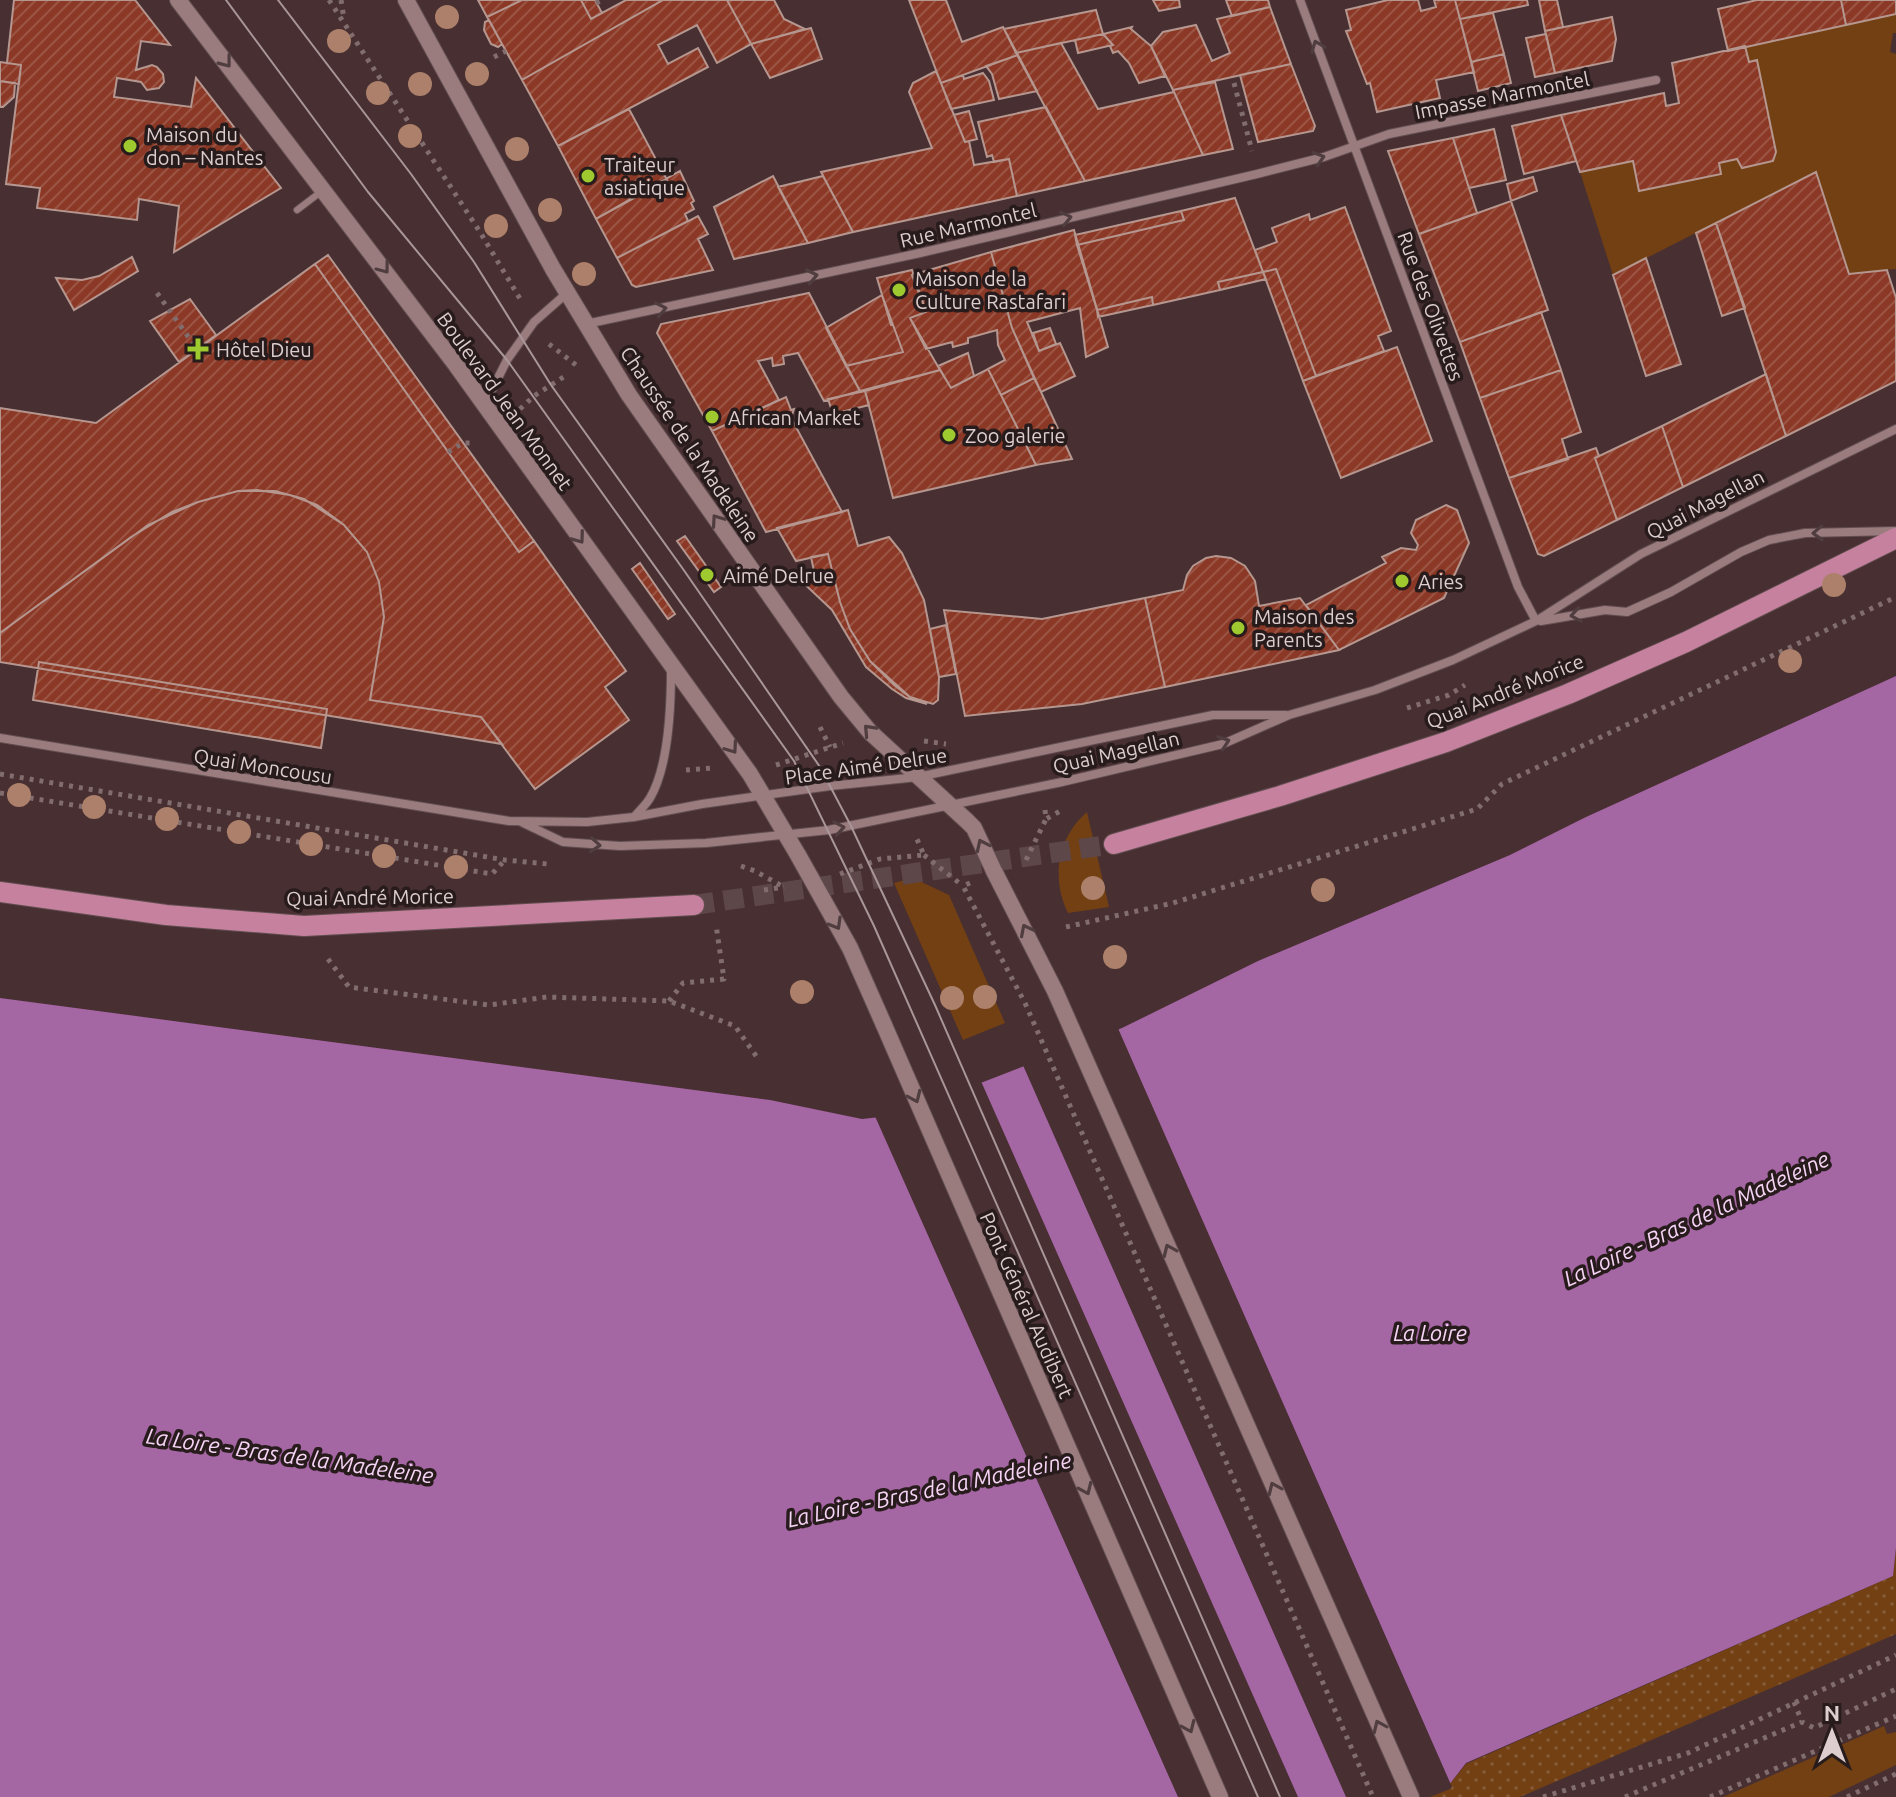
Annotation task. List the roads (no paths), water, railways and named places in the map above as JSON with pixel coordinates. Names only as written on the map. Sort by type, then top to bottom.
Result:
[{"type":"main road","name":"Boulevard Jean Monnet","points":[[178,0],[324,189],[484,406],[764,796],[786,834]]},
{"type":"main road","name":"Chaussée de la Madeleine","points":[[406,0],[567,293],[629,395],[841,697],[870,732],[974,828],[1055,991],[1411,1797]]},
{"type":"main road","name":"Quai André Morice","points":[[1114,844],[1280,796],[1459,736],[1568,694],[1686,642],[1896,538]]},
{"type":"main road","name":"Pont Général Audibert","points":[[786,834],[850,948],[1220,1797]]},
{"type":"main road","name":"Quai André Morice","points":[[0,892],[166,915],[304,926],[694,905]]},
{"type":"street","name":"Rue des Olivettes","points":[[1300,0],[1518,587],[1536,621]]},
{"type":"street","name":"Impasse Marmontel","points":[[1354,145],[1389,134],[1656,80]]},
{"type":"street","name":"Rue Marmontel","points":[[586,324],[920,253],[1324,157],[1354,145]]},
{"type":"street","points":[[484,406],[507,360],[534,322],[567,293]]},
{"type":"street","name":"Quai Magellan","points":[[948,807],[1223,744],[1289,715],[1375,690],[1453,660],[1536,621],[1641,554],[1896,429]]},
{"type":"street","name":"Quai Magellan","points":[[1536,621],[1605,610],[1627,612],[1769,540],[1805,533],[1896,531]]},
{"type":"street","points":[[634,817],[650,798],[661,767],[671,717],[671,665]]},
{"type":"street","name":"Quai Magellan","points":[[1033,752],[1213,715],[1289,715]]},
{"type":"street","name":"Quai Moncousu","points":[[0,738],[521,822],[587,822],[702,804]]},
{"type":"street","name":"Place Aimé Delrue","points":[[702,804],[918,777],[1033,752]]},
{"type":"street","name":"Quai Moncousu","points":[[521,822],[563,842],[620,846],[706,843],[829,830],[948,807]]},
{"type":"lane","points":[[297,210],[324,189]]},
{"type":"water","name":"La Loire","points":[[1896,676],[1896,1548],[1893,1576],[1466,1763],[1449,1785],[1420,1797],[0,1797],[0,998],[770,1100],[862,1119],[898,1115],[1122,1028],[1258,961],[1510,855],[1586,817]]},
{"type":"tunnel","points":[[694,905],[1114,844]]},
{"type":"tram line","points":[[226,0],[368,192],[507,360],[794,761],[874,926],[1258,1797]]},
{"type":"tram line","points":[[278,0],[474,262],[551,385],[820,767],[935,1005],[1280,1797]]},
{"type":"place","name":"Maison du don – Nantes","points":[[130,146]]},
{"type":"place","name":"Traiteur asiatique","points":[[588,176]]},
{"type":"place","name":"Maison de la Culture Rastafari","points":[[899,290]]},
{"type":"place","name":"Hôtel Dieu","points":[[198,349]]},
{"type":"place","name":"African Market","points":[[712,417]]},
{"type":"place","name":"Zoo galerie","points":[[949,435]]},
{"type":"place","name":"Aimé Delrue","points":[[707,575]]},
{"type":"place","name":"Aries","points":[[1402,581]]},
{"type":"place","name":"Maison des Parents","points":[[1238,628]]},
{"type":"water label","name":"La Loire - Bras de la Madeleine","points":[[1696,1218]]},
{"type":"water label","name":"La Loire - Bras de la Madeleine","points":[[290,1455]]},
{"type":"water label","name":"La Loire - Bras de la Madeleine","points":[[929,1489]]}]
